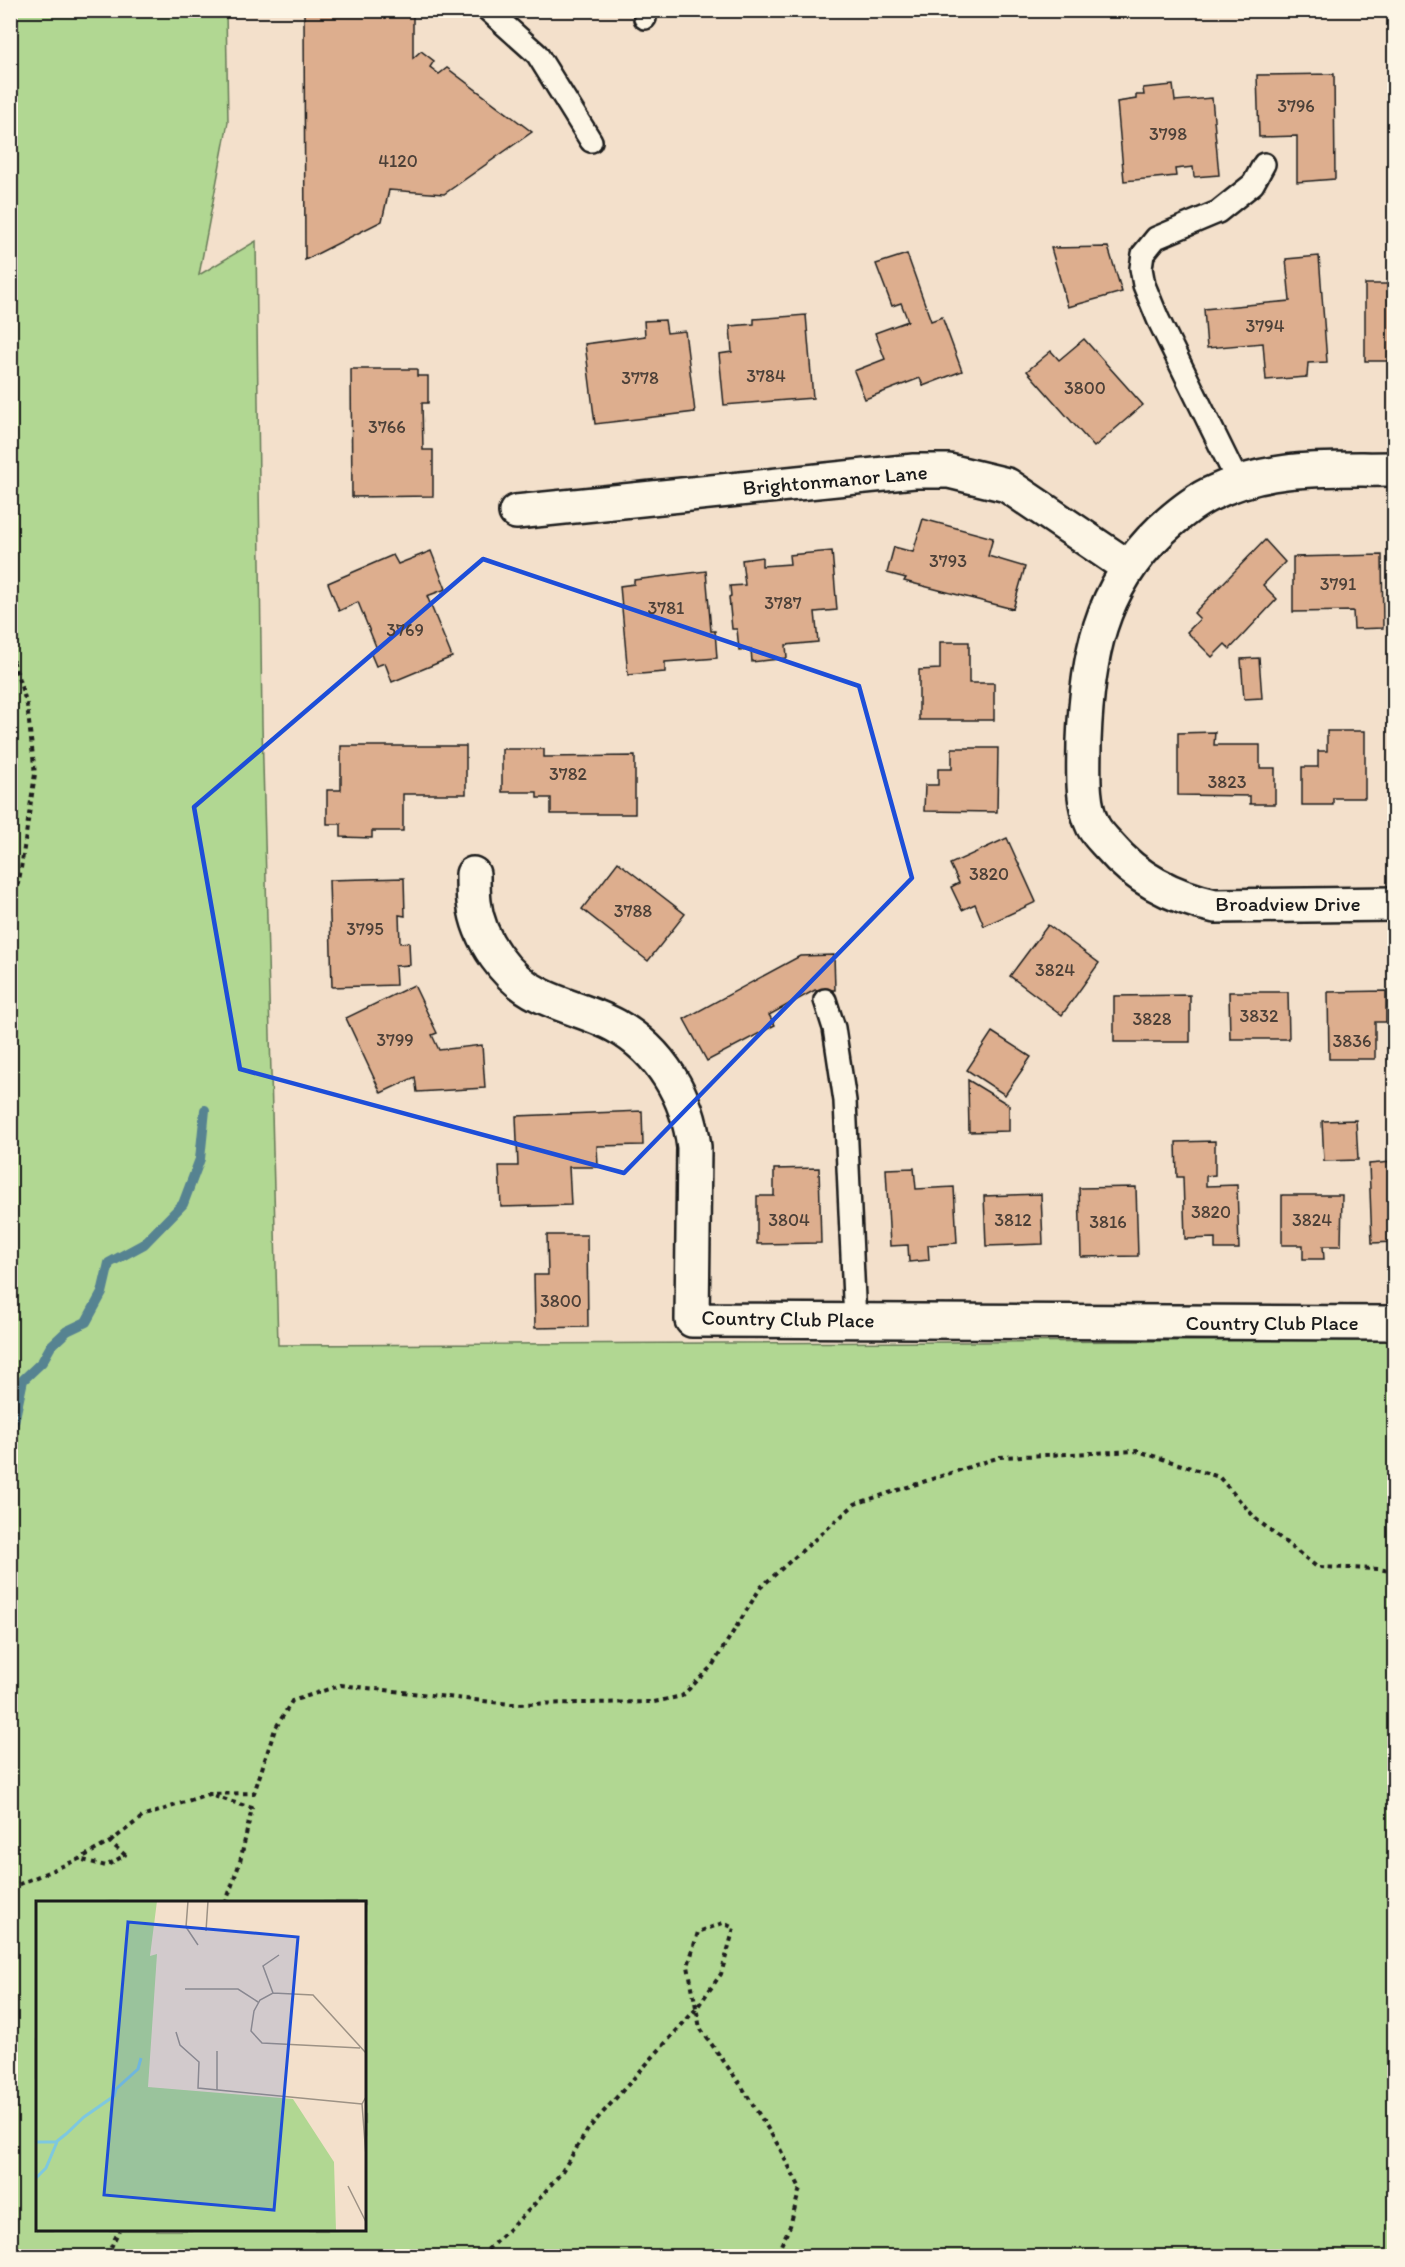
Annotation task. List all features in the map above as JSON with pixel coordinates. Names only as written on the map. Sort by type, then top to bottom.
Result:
[{"type":"street","name":"Broadview Drive","points":[[1395,469],[1287,470],[1238,482],[1206,496],[1178,514],[1141,550],[1128,567],[1113,593],[1095,641],[1085,706],[1084,767],[1088,811],[1094,828],[1123,862],[1146,880],[1186,899],[1215,906],[1395,904]]},
{"type":"street","name":"Brightonmanor Lane","points":[[516,512],[914,471],[949,471],[1006,485],[1128,567]]},
{"type":"street","name":"Country Club Place","points":[[473,874],[474,903],[482,931],[496,956],[514,978],[538,994],[616,1026],[643,1045],[666,1070],[682,1099],[692,1131],[694,1148],[692,1320],[1395,1323]]},
{"type":"lane","points":[[488,10],[537,54],[591,141]]},
{"type":"lane","points":[[1238,482],[1158,319],[1144,285],[1141,268],[1143,254],[1156,238],[1218,212],[1253,184],[1264,164]]},
{"type":"lane","points":[[825,1000],[834,1028],[845,1101],[855,1321]]},
{"type":"path","points":[[10,652],[27,705],[35,774],[20,875],[10,916]]},
{"type":"path","points":[[10,1888],[79,1859],[110,1842],[142,1818],[207,1794],[254,1792],[275,1729],[292,1701],[341,1685],[512,1704],[654,1702],[682,1696],[712,1666],[760,1587],[855,1504],[1000,1457],[1138,1451],[1220,1477],[1256,1519],[1317,1567],[1379,1569],[1395,1572]]},
{"type":"path","points":[[207,1794],[252,1808],[240,1862],[226,1901]]},
{"type":"path","points":[[79,1859],[106,1866],[125,1855],[110,1842]]},
{"type":"path","points":[[482,2256],[532,2207],[561,2173],[589,2128],[696,2009],[721,1974],[734,1928],[723,1923],[698,1932],[688,1966],[696,2009],[700,2028],[742,2086],[778,2145],[800,2188],[790,2226],[776,2256]]},
{"type":"path","points":[[107,2256],[118,2231]]},
{"type":"highlighted area","points":[[483,559],[859,686],[912,878],[624,1173],[240,1069],[194,807]]},
{"type":"green space","points":[[11,10],[226,11],[228,122],[199,275],[256,241],[262,725],[278,1345],[1394,1340],[1394,2256],[11,2256]]},
{"type":"building","points":[[304,10],[413,10],[413,58],[421,51],[434,61],[430,67],[439,74],[447,68],[532,132],[444,194],[389,190],[382,221],[305,260]]},
{"type":"building","points":[[1334,74],[1335,179],[1297,182],[1297,136],[1259,137],[1257,75]]},
{"type":"building","points":[[1173,85],[1175,101],[1212,98],[1219,175],[1194,177],[1193,167],[1175,169],[1176,176],[1124,181],[1117,102],[1136,99],[1136,95],[1144,95],[1143,88]]},
{"type":"building","points":[[1108,247],[1122,292],[1068,307],[1051,248]]},
{"type":"building","points":[[907,254],[931,321],[942,317],[962,371],[923,386],[920,378],[865,399],[854,371],[885,359],[875,333],[908,321],[901,303],[892,306],[876,264]]},
{"type":"building","points":[[1319,256],[1327,362],[1308,363],[1307,377],[1266,380],[1263,343],[1207,348],[1204,309],[1290,301],[1286,259]]},
{"type":"building","points":[[1365,284],[1394,284],[1394,361],[1365,361]]},
{"type":"building","points":[[806,315],[813,398],[724,405],[719,354],[732,352],[730,326],[754,324],[754,319]]},
{"type":"building","points":[[665,320],[667,333],[685,331],[695,412],[595,424],[585,344],[645,336],[644,321]]},
{"type":"building","points":[[1084,339],[1143,405],[1094,447],[1027,371],[1051,351],[1059,360]]},
{"type":"building","points":[[351,369],[417,369],[417,376],[428,376],[428,403],[422,403],[423,450],[433,450],[433,496],[352,497]]},
{"type":"building","points":[[923,519],[993,538],[988,556],[1025,567],[1013,609],[904,581],[906,578],[887,573],[894,547],[913,552]]},
{"type":"building","points":[[1265,540],[1285,562],[1263,585],[1277,599],[1230,649],[1225,644],[1212,657],[1187,632],[1200,619],[1194,613]]},
{"type":"building","points":[[431,551],[446,589],[427,596],[452,657],[392,682],[385,663],[376,666],[370,652],[377,649],[358,602],[339,611],[328,583],[393,555],[398,564]]},
{"type":"building","points":[[832,551],[837,610],[815,612],[818,642],[786,645],[787,658],[752,662],[751,649],[739,650],[737,629],[732,629],[730,586],[745,585],[742,560],[762,557],[762,566],[790,564],[789,555]]},
{"type":"building","points":[[1382,555],[1383,628],[1354,629],[1353,611],[1293,612],[1293,557]]},
{"type":"building","points":[[706,571],[711,631],[715,631],[717,658],[665,662],[665,672],[628,675],[620,586],[634,584],[634,580]]},
{"type":"building","points":[[940,642],[969,642],[969,683],[994,683],[994,720],[919,720],[919,670],[940,669]]},
{"type":"building","points":[[1259,658],[1262,698],[1244,699],[1241,659]]},
{"type":"building","points":[[1392,716],[1394,716],[1394,799],[1393,799]]},
{"type":"building","points":[[1327,731],[1365,731],[1365,798],[1333,798],[1333,805],[1302,805],[1302,767],[1318,767],[1318,751],[1327,751]]},
{"type":"building","points":[[1215,732],[1214,745],[1260,745],[1260,768],[1275,768],[1275,804],[1250,804],[1250,796],[1178,795],[1178,733]]},
{"type":"building","points":[[341,746],[466,746],[466,794],[403,794],[403,831],[372,831],[372,838],[341,837],[341,824],[327,824],[327,790],[341,790]]},
{"type":"building","points":[[952,748],[998,748],[997,812],[924,811],[925,785],[938,785],[938,769],[952,769]]},
{"type":"building","points":[[502,749],[544,749],[544,757],[635,756],[635,814],[551,814],[551,798],[537,798],[537,792],[502,792]]},
{"type":"building","points":[[1007,838],[1036,902],[984,926],[975,904],[962,910],[951,887],[959,883],[950,864]]},
{"type":"building","points":[[618,862],[685,914],[648,961],[582,909]]},
{"type":"building","points":[[404,878],[405,916],[399,915],[400,943],[409,942],[410,965],[395,966],[396,985],[332,987],[329,880]]},
{"type":"building","points":[[1048,925],[1099,963],[1062,1015],[1010,976]]},
{"type":"building","points":[[834,955],[835,990],[815,990],[769,1015],[775,1025],[707,1061],[684,1019],[800,956]]},
{"type":"building","points":[[414,985],[437,1033],[432,1035],[439,1050],[482,1045],[485,1088],[417,1092],[415,1077],[381,1093],[346,1018]]},
{"type":"building","points":[[1386,991],[1386,1022],[1375,1022],[1375,1059],[1329,1059],[1328,992]]},
{"type":"building","points":[[1229,992],[1288,992],[1289,1039],[1230,1039]]},
{"type":"building","points":[[1190,995],[1190,1042],[1114,1042],[1114,996]]},
{"type":"building","points":[[992,1032],[1031,1057],[1005,1095],[967,1070]]},
{"type":"building","points":[[968,1080],[1009,1105],[1009,1131],[969,1132]]},
{"type":"building","points":[[642,1111],[643,1145],[597,1146],[598,1167],[569,1167],[571,1205],[501,1207],[499,1166],[518,1166],[516,1116]]},
{"type":"building","points":[[1356,1120],[1358,1160],[1324,1161],[1322,1121]]},
{"type":"building","points":[[1215,1141],[1215,1175],[1206,1176],[1206,1186],[1237,1185],[1239,1249],[1215,1249],[1215,1238],[1185,1239],[1183,1177],[1177,1177],[1176,1142]]},
{"type":"building","points":[[1392,1162],[1394,1242],[1372,1243],[1369,1164]]},
{"type":"building","points":[[819,1168],[821,1243],[757,1244],[757,1196],[774,1196],[774,1169]]},
{"type":"building","points":[[914,1168],[916,1189],[954,1187],[957,1243],[928,1245],[929,1260],[909,1262],[908,1245],[890,1246],[886,1169]]},
{"type":"building","points":[[1136,1187],[1138,1256],[1081,1257],[1079,1188]]},
{"type":"building","points":[[1041,1194],[1043,1244],[986,1246],[984,1196]]},
{"type":"building","points":[[1282,1195],[1342,1195],[1341,1246],[1323,1246],[1324,1259],[1303,1259],[1303,1245],[1282,1245]]},
{"type":"building","points":[[547,1235],[587,1235],[588,1327],[535,1328],[534,1275],[548,1275]]},
{"type":"waterway","points":[[10,1441],[23,1380],[42,1362],[51,1346],[67,1331],[86,1322],[102,1293],[109,1263],[144,1244],[183,1204],[200,1159],[205,1110]]}]
